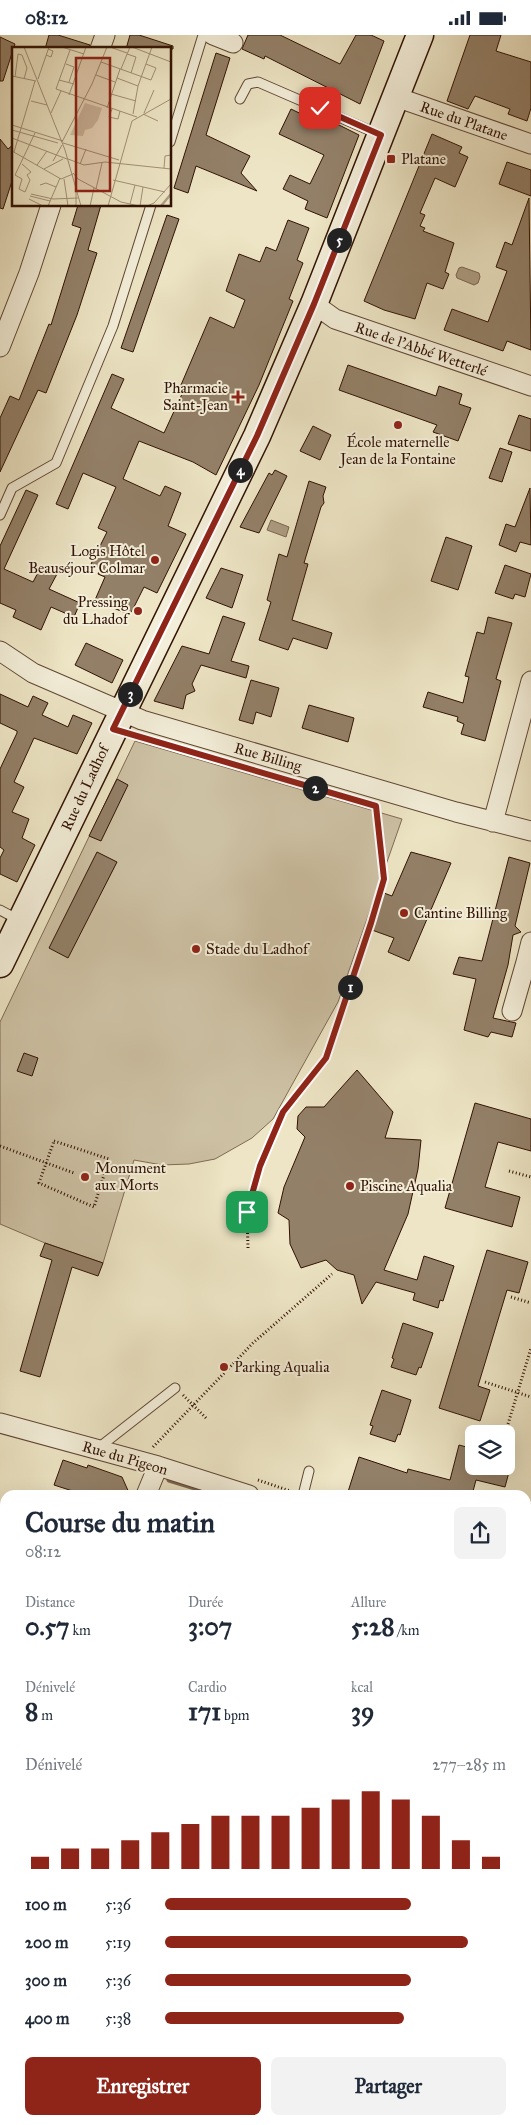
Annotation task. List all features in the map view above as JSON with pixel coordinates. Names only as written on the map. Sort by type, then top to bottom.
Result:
[{"type":"main road","name":"Rue du Ladhof","points":[[0,964],[11,916],[121,712],[257,436],[314,304],[420,35]]},
{"type":"street","points":[[101,47],[105,35]]},
{"type":"street","points":[[213,35],[233,43]]},
{"type":"street","name":"Rue du Platane","points":[[396,97],[531,144]]},
{"type":"street","points":[[0,347],[29,273],[51,206]]},
{"type":"street","name":"Rue de l'Abbé Wetterlé","points":[[314,304],[335,319],[531,386]]},
{"type":"street","name":"Rue Billing","points":[[0,651],[33,673],[142,720],[493,822],[531,831]]},
{"type":"street","points":[[493,822],[531,681]]},
{"type":"street","points":[[512,1011],[528,962],[531,942]]},
{"type":"street","name":"Rue du Pigeon","points":[[0,1423],[158,1466],[233,1490]]},
{"type":"street","points":[[148,1490],[158,1466]]},
{"type":"lane","points":[[171,139],[203,35]]},
{"type":"lane","points":[[240,99],[248,84],[258,82],[381,135]]},
{"type":"lane","points":[[0,515],[12,488],[56,463],[113,326],[151,206]]},
{"type":"lane","points":[[97,1449],[175,1388]]},
{"type":"lane","points":[[304,1490],[309,1471]]},
{"type":"path","points":[[248,1248],[247,1212],[260,1166],[283,1112],[326,1058],[384,879],[376,806],[366,803]]},
{"type":"path","points":[[54,1141],[109,1159],[94,1207],[39,1183],[46,1163],[54,1141]]},
{"type":"path","points":[[0,1145],[74,1173]]},
{"type":"path","points":[[509,1171],[531,1177]]},
{"type":"path","points":[[139,1461],[253,1343],[332,1274]]},
{"type":"path","points":[[511,1297],[531,1303]]},
{"type":"path","points":[[508,1425],[531,1348]]},
{"type":"path","points":[[484,1382],[531,1397]]},
{"type":"path","points":[[175,1388],[207,1419]]},
{"type":"shaded area","points":[[462,267],[479,273],[478,283],[474,285],[457,278],[456,275],[459,268]]},
{"type":"shaded area","points":[[271,520],[289,527],[286,537],[267,530]]},
{"type":"shaded area","name":"Stade du Ladhof","points":[[135,741],[402,819],[338,1002],[273,1119],[252,1138],[215,1159],[189,1164],[162,1165],[134,1160],[103,1263],[45,1243],[0,1224],[0,1022]]},
{"type":"building","points":[[49,35],[58,35],[90,45],[90,47],[46,47]]},
{"type":"building","points":[[130,35],[139,35],[173,46],[173,49],[171,47],[127,47]]},
{"type":"building","points":[[248,35],[280,35],[340,64],[356,35],[371,35],[384,41],[360,104],[265,56],[264,59],[242,49]]},
{"type":"building","points":[[470,35],[501,35],[496,51],[531,62],[531,108],[527,121],[508,114],[510,109],[475,96],[468,109],[447,101]]},
{"type":"building","points":[[0,37],[15,44],[12,47],[12,53],[3,81],[0,81]]},
{"type":"building","points":[[216,53],[230,58],[206,135],[250,156],[241,173],[257,191],[196,166],[188,193],[174,188]]},
{"type":"building","points":[[291,109],[324,125],[327,119],[359,135],[327,218],[305,209],[308,201],[283,189],[290,175],[310,184],[324,155],[279,134]]},
{"type":"building","points":[[432,134],[462,147],[459,153],[468,157],[455,187],[435,178],[420,213],[425,215],[420,226],[425,228],[423,231],[454,243],[445,272],[449,274],[443,289],[427,283],[415,319],[384,310],[364,301]]},
{"type":"building","points":[[0,139],[8,149],[12,146],[12,181],[3,209],[0,208]]},
{"type":"building","points":[[507,162],[531,170],[531,196],[499,184]]},
{"type":"building","points":[[529,198],[531,350],[507,341],[503,351],[444,330],[452,309],[488,322],[507,271],[496,267],[505,242],[512,245]]},
{"type":"building","points":[[78,206],[101,206],[88,250],[97,253],[77,315],[46,393],[38,390],[0,472],[0,418],[10,396],[19,400],[49,324],[51,325],[81,228],[72,225]]},
{"type":"building","points":[[167,215],[179,219],[133,352],[121,348]]},
{"type":"building","points":[[288,220],[309,228],[297,260],[303,263],[289,299],[293,301],[259,385],[216,475],[193,462],[139,441],[123,479],[160,496],[165,486],[181,493],[168,526],[186,534],[157,593],[144,587],[130,615],[95,600],[105,577],[98,574],[101,568],[91,564],[107,532],[98,528],[116,487],[83,473],[68,509],[56,504],[112,374],[124,379],[111,408],[164,433],[182,394],[178,392],[210,317],[234,328],[245,300],[226,291],[239,254],[260,262],[266,247],[276,251]]},
{"type":"building","points":[[348,365],[436,396],[439,386],[462,394],[459,404],[471,408],[458,441],[433,432],[437,425],[339,390]]},
{"type":"building","points":[[519,415],[531,419],[531,451],[508,444]]},
{"type":"building","points":[[313,426],[331,435],[320,460],[300,451]]},
{"type":"building","points":[[500,448],[512,452],[502,482],[489,478]]},
{"type":"building","points":[[275,470],[287,476],[259,533],[240,527],[269,473],[272,475]]},
{"type":"building","points":[[309,481],[326,487],[323,496],[324,503],[321,507],[304,563],[308,564],[292,620],[332,633],[327,649],[293,638],[288,650],[259,640],[271,602],[267,600],[279,554],[287,557]]},
{"type":"building","points":[[530,488],[531,545],[520,542],[516,552],[499,545],[506,524],[515,527]]},
{"type":"building","points":[[26,490],[38,495],[4,569],[33,582],[41,567],[57,574],[49,589],[80,603],[74,617],[51,607],[41,630],[13,617],[16,610],[0,603],[0,546]]},
{"type":"building","points":[[446,537],[472,546],[458,590],[431,581]]},
{"type":"building","points":[[505,565],[531,574],[525,597],[515,594],[513,599],[495,593]]},
{"type":"building","points":[[221,568],[243,575],[232,608],[206,598]]},
{"type":"building","points":[[223,616],[245,623],[231,661],[249,666],[246,678],[201,665],[192,684],[195,691],[186,695],[183,709],[154,701],[182,646],[209,654]]},
{"type":"building","points":[[488,617],[512,623],[496,679],[501,681],[485,741],[461,734],[464,724],[457,721],[458,717],[423,707],[428,692],[463,703],[469,677],[465,676],[477,632],[484,634]]},
{"type":"building","points":[[86,643],[123,660],[112,683],[75,665]]},
{"type":"building","points":[[251,680],[279,688],[271,717],[256,712],[253,724],[239,720]]},
{"type":"building","points":[[0,694],[28,707],[33,696],[48,703],[42,715],[68,727],[73,715],[92,723],[77,754],[34,738],[14,782],[24,787],[12,812],[29,819],[22,838],[35,845],[17,882],[0,874],[0,858],[4,850],[0,847],[0,769],[17,731],[0,723]]},
{"type":"building","points":[[309,705],[354,718],[348,742],[302,728]]},
{"type":"building","points":[[117,779],[128,785],[101,841],[89,836]]},
{"type":"building","points":[[97,852],[117,862],[68,958],[49,948]]},
{"type":"building","name":"Cantine Billing","points":[[411,852],[451,863],[409,961],[388,952],[394,938],[372,930],[384,893],[392,896]]},
{"type":"building","points":[[509,857],[530,863],[515,926],[521,932],[513,935],[508,965],[493,1018],[516,1023],[512,1037],[491,1032],[488,1037],[464,1030],[476,979],[453,974],[459,957],[482,961]]},
{"type":"building","points":[[24,1053],[38,1058],[32,1076],[17,1071]]},
{"type":"building","name":"Piscine Aqualia","points":[[357,1070],[393,1112],[385,1138],[421,1140],[418,1169],[408,1214],[384,1270],[417,1280],[424,1256],[454,1266],[443,1301],[440,1300],[438,1308],[413,1300],[415,1293],[376,1282],[362,1304],[354,1275],[337,1270],[326,1260],[301,1268],[290,1244],[289,1220],[278,1213],[284,1187],[305,1137],[297,1129],[298,1116],[306,1107],[324,1107]]},
{"type":"building","points":[[475,1103],[531,1119],[531,1151],[498,1142],[485,1187],[520,1197],[512,1227],[445,1208]]},
{"type":"building","points":[[45,1243],[103,1263],[98,1276],[72,1267],[40,1377],[20,1371],[52,1260],[40,1256]]},
{"type":"building","points":[[487,1250],[528,1262],[519,1293],[507,1290],[478,1386],[490,1390],[480,1421],[439,1408]]},
{"type":"building","points":[[403,1323],[433,1333],[421,1368],[419,1367],[416,1375],[391,1367]]},
{"type":"building","points":[[382,1390],[411,1400],[400,1435],[398,1434],[395,1442],[370,1434],[373,1426],[370,1425]]},
{"type":"building","points":[[459,1445],[465,1447],[465,1475],[508,1475],[505,1487],[476,1480],[473,1490],[349,1490],[359,1457],[407,1473],[408,1469],[450,1480]]},
{"type":"building","points":[[63,1460],[87,1468],[88,1465],[122,1477],[128,1490],[70,1490],[54,1485]]},
{"type":"waterway","points":[[169,1480],[202,1490]]},
{"type":"place","name":"Platane","points":[[391,159]]},
{"type":"place","name":"Pharmacie Saint-Jean","points":[[238,397]]},
{"type":"place","name":"École maternelle Jean de la Fontaine","points":[[398,425]]},
{"type":"place","name":"Logis Hôtel Beauséjour Colmar","points":[[155,560]]},
{"type":"place","name":"Pressing du Lhadof","points":[[138,611]]},
{"type":"place","name":"Cantine Billing","points":[[404,913]]},
{"type":"place","name":"Stade du Ladhof","points":[[196,949]]},
{"type":"place","name":"Monument aux Morts","points":[[85,1177]]},
{"type":"place","name":"Piscine Aqualia","points":[[350,1186]]},
{"type":"place","name":"Parking Aqualia","points":[[224,1367]]},
{"type":"route","points":[[247,1212],[260,1166],[283,1112],[326,1058],[371,923],[384,879],[376,806],[113,729],[257,436],[314,304],[381,135],[320,108]]}]
